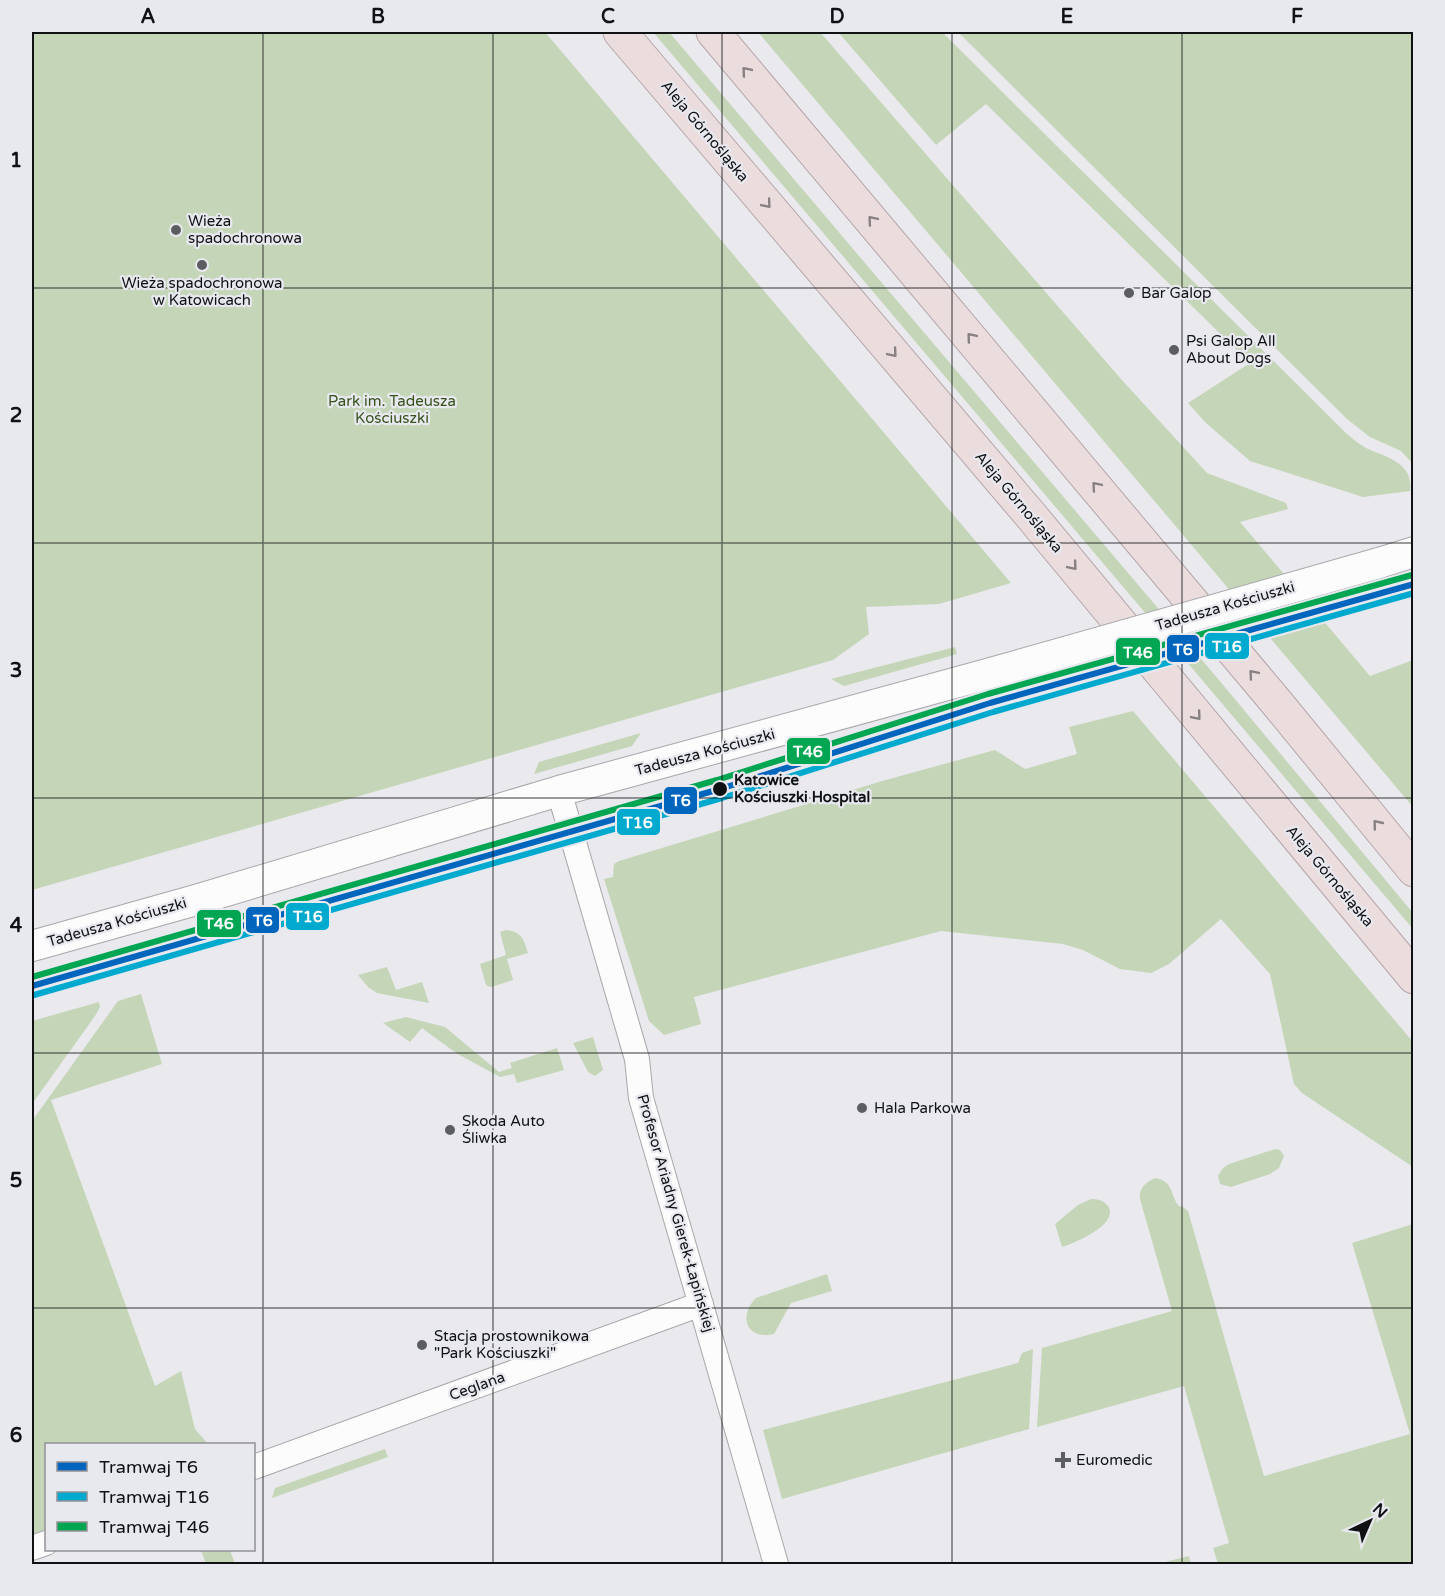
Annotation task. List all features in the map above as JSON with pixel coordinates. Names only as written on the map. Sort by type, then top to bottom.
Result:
[{"type":"highway","name":"Aleja Górnośląska","points":[[620,32],[1033,518],[1413,976]]},
{"type":"highway","points":[[712,32],[1277,703],[1413,870]]},
{"type":"street","name":"Tadeusza Kościuszki","points":[[32,946],[559,791],[991,673],[1413,552]]},
{"type":"street","name":"Profesor Ariadny Gierek-Łapińskiej","points":[[559,791],[638,1059],[641,1098],[776,1564]]},
{"type":"street","name":"Ceglana","points":[[255,1467],[701,1304]]},
{"type":"green space","name":"Park im. Tadeusza Kościuszki","points":[[32,32],[545,32],[1011,583],[939,604],[866,607],[869,634],[833,660],[32,890]]},
{"type":"green space","points":[[653,32],[669,32],[1224,686],[1413,913],[1413,929]]},
{"type":"green space","points":[[758,32],[820,32],[1121,379],[1207,473],[1286,503],[1288,509],[1240,522],[1370,676],[1413,660],[1413,807]]},
{"type":"green space","points":[[838,32],[942,32],[1347,434],[1366,448],[1403,467],[1410,481],[1410,491],[1363,497],[1250,461],[1206,423],[1188,403],[1250,363],[986,104],[936,145]]},
{"type":"green space","points":[[958,32],[1413,32],[1413,464],[1401,451],[1370,437],[1347,419]]},
{"type":"green space","points":[[955,647],[957,654],[844,686],[831,679]]},
{"type":"green space","points":[[1133,711],[1413,1042],[1413,1167],[1302,1093],[1294,1084],[1270,974],[1221,919],[1169,964],[1151,973],[1120,969],[1083,950],[1063,944],[941,931],[694,997],[701,1024],[664,1035],[649,1021],[604,879],[613,877],[614,864],[882,781],[995,750],[1025,769],[1077,754],[1069,727]]},
{"type":"green space","points":[[641,733],[632,746],[534,774],[539,762]]},
{"type":"green space","points":[[506,930],[515,932],[521,937],[528,953],[507,959],[513,980],[491,987],[486,985],[480,964],[506,955],[500,932]]},
{"type":"green space","points":[[387,967],[396,990],[422,982],[429,1003],[377,993],[368,987],[358,975]]},
{"type":"green space","points":[[141,994],[162,1064],[51,1100],[155,1386],[181,1371],[195,1429],[207,1443],[45,1443],[45,1531],[32,1537],[32,1121],[118,1001]]},
{"type":"green space","points":[[99,1002],[100,1007],[95,1016],[32,1104],[32,1021]]},
{"type":"green space","points":[[406,1017],[445,1027],[499,1072],[512,1068],[510,1063],[557,1048],[564,1070],[517,1083],[514,1074],[500,1077],[456,1053],[422,1028],[410,1042],[383,1023]]},
{"type":"green space","points":[[593,1037],[603,1070],[595,1076],[588,1072],[573,1043]]},
{"type":"green space","points":[[1275,1149],[1280,1150],[1284,1156],[1279,1168],[1270,1174],[1231,1187],[1220,1184],[1218,1176],[1229,1164]]},
{"type":"green space","points":[[1155,1178],[1169,1185],[1176,1202],[1188,1211],[1264,1476],[1410,1434],[1352,1243],[1413,1224],[1413,1564],[1218,1564],[1213,1548],[1229,1543],[1184,1386],[1037,1427],[1042,1348],[1172,1311],[1140,1199],[1143,1186]]},
{"type":"green space","points":[[1091,1199],[1100,1200],[1108,1206],[1110,1213],[1108,1219],[1094,1232],[1062,1247],[1055,1224],[1078,1205]]},
{"type":"green space","points":[[827,1274],[832,1291],[791,1303],[774,1334],[764,1335],[751,1330],[746,1319],[747,1312],[756,1298]]},
{"type":"green space","points":[[1033,1349],[1029,1429],[782,1499],[763,1430],[1018,1363],[1022,1353]]},
{"type":"green space","points":[[385,1449],[388,1457],[272,1498],[275,1488]]},
{"type":"green space","points":[[201,1551],[230,1551],[235,1564],[206,1564]]},
{"type":"green space","points":[[1189,1556],[1191,1564],[1161,1564],[1161,1563]]},
{"type":"tram line","name":"T46","points":[[32,977],[717,780],[988,694],[1412,575]]},
{"type":"tram line","name":"T6","points":[[32,986],[720,789],[990,703],[1414,584]]},
{"type":"tram line","name":"T16","points":[[34,995],[722,798],[993,712],[1414,593]]},
{"type":"place","name":"Wieża spadochronowa","points":[[176,230]]},
{"type":"place","name":"Wieża spadochronowa w Katowicach","points":[[202,265]]},
{"type":"place","name":"Bar Galop","points":[[1129,293]]},
{"type":"place","name":"Psi Galop All About Dogs","points":[[1174,350]]},
{"type":"place","name":"Katowice Kościuszki Hospital","points":[[720,789]]},
{"type":"place","name":"Hala Parkowa","points":[[862,1108]]},
{"type":"place","name":"Skoda Auto Śliwka","points":[[450,1130]]},
{"type":"place","name":"Stacja prostownikowa \"Park Kościuszki\"","points":[[422,1345]]},
{"type":"place","name":"Euromedic","points":[[1063,1460]]}]
